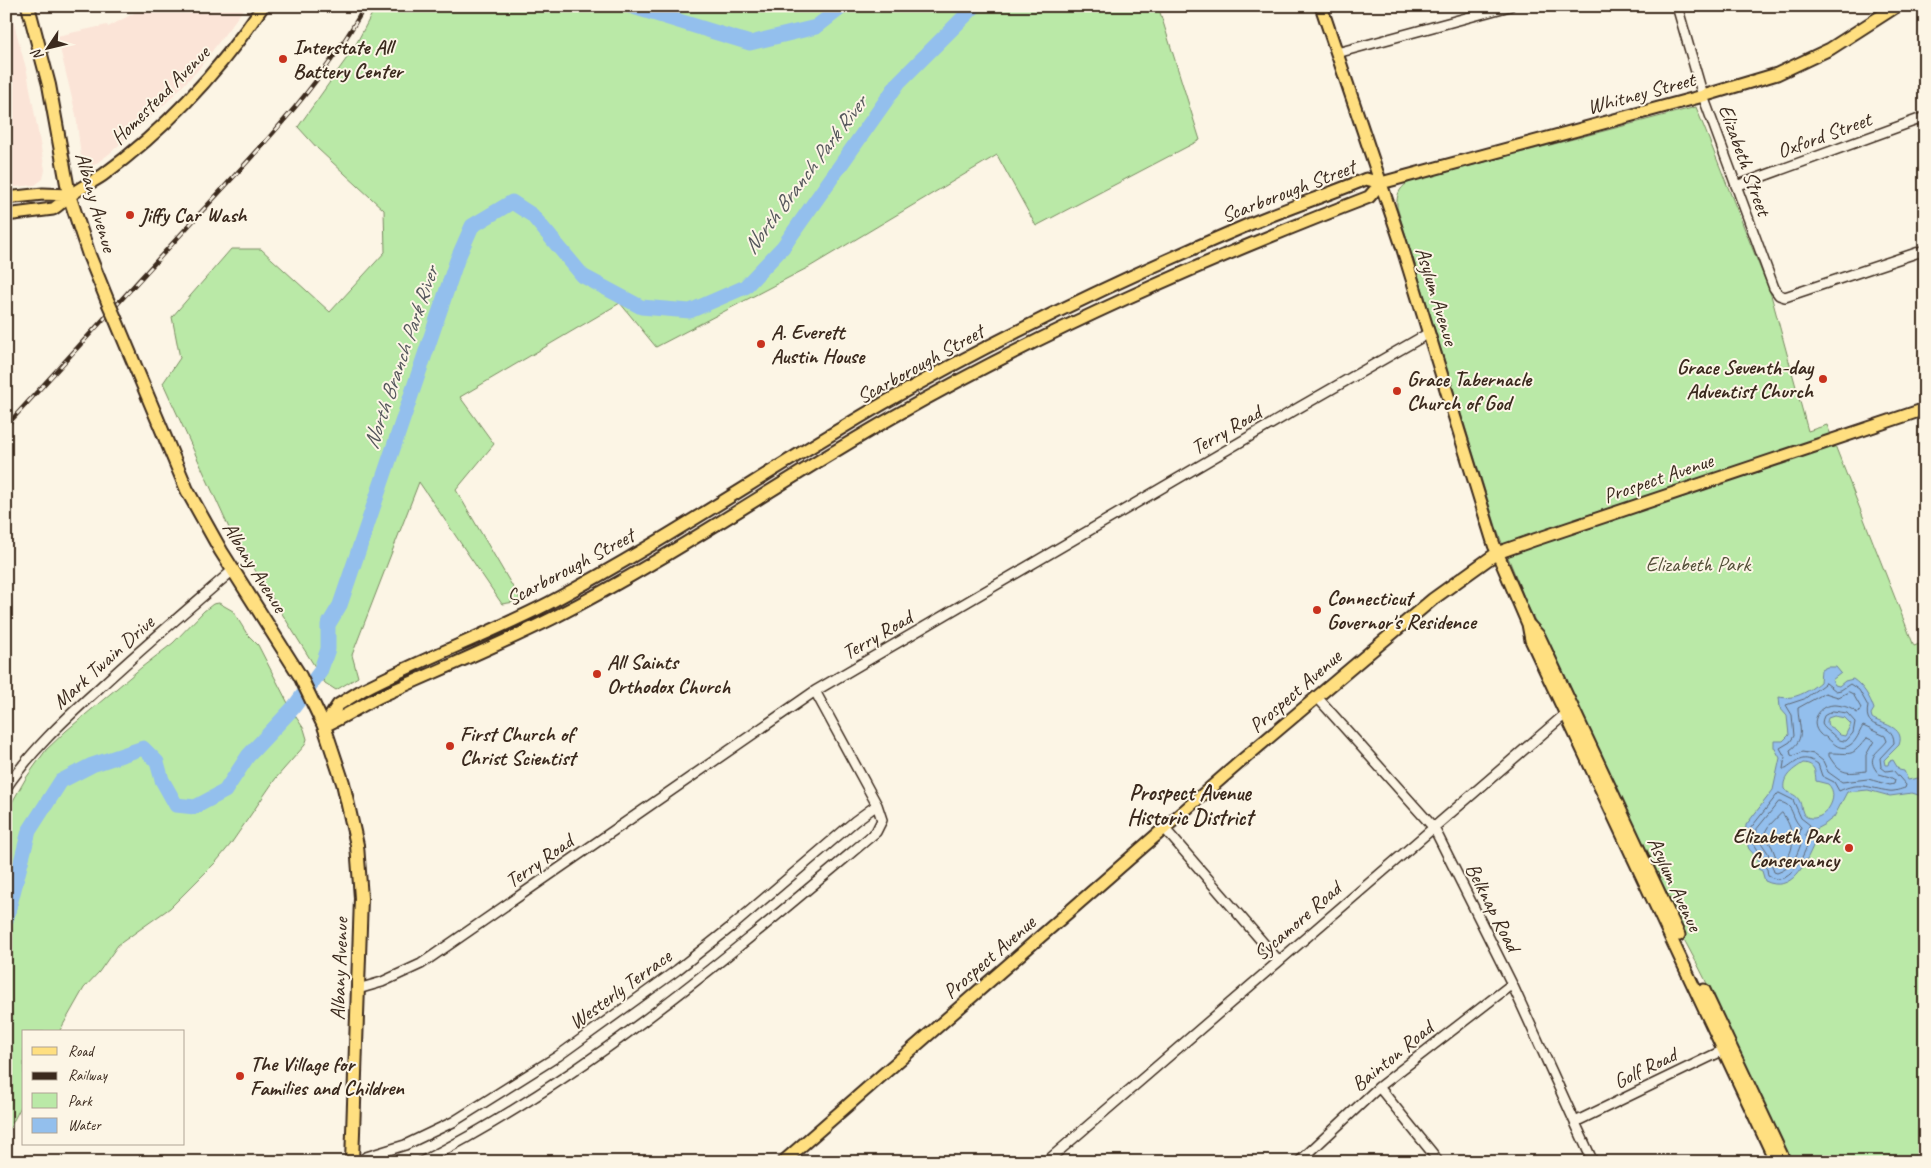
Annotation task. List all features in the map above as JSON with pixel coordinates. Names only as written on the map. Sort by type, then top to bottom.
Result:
[{"type":"highway","name":"Albany Avenue","points":[[28,6],[48,85],[69,195],[89,255],[108,302],[199,515],[300,676],[324,726],[343,782],[357,845],[361,898],[352,1162]]},
{"type":"main road","name":"Homestead Avenue","points":[[6,215],[50,210],[59,205],[69,195],[104,174],[167,120],[224,58],[263,6]]},
{"type":"main road","name":"Asylum Avenue","points":[[1321,6],[1381,183],[1497,553],[1528,624],[1531,640],[1569,711],[1727,1048],[1785,1162]]},
{"type":"main road","name":"Whitney Street","points":[[1381,183],[1703,96],[1791,68],[1843,42],[1897,6]]},
{"type":"main road","name":"Scarborough Street","points":[[1366,179],[1381,183],[1369,197],[1259,239],[1158,283],[1013,353],[895,416],[638,571],[554,618],[379,697],[324,726],[338,705],[364,688],[546,604],[632,557],[886,402],[1004,339],[1151,268],[1252,223],[1366,179]]},
{"type":"main road","points":[[6,198],[43,194],[69,195]]},
{"type":"main road","points":[[1252,223],[1259,239]]},
{"type":"main road","points":[[1151,268],[1158,283]]},
{"type":"main road","points":[[1004,339],[1013,353]]},
{"type":"main road","points":[[886,402],[895,416]]},
{"type":"main road","name":"Prospect Avenue","points":[[782,1162],[1317,697],[1433,599],[1497,553],[1925,409]]},
{"type":"main road","points":[[759,478],[767,492]]},
{"type":"main road","points":[[632,557],[638,571]]},
{"type":"main road","points":[[546,604],[554,618]]},
{"type":"main road","name":"Asylum Avenue","points":[[1727,1048],[1776,1162]]},
{"type":"street","points":[[1337,53],[1510,6]]},
{"type":"street","name":"Elizabeth Street","points":[[1677,6],[1703,96],[1774,288],[1779,295],[1785,297],[1925,250]]},
{"type":"street","name":"Oxford Street","points":[[1736,186],[1925,117]]},
{"type":"street","name":"Terry Road","points":[[358,989],[382,982],[421,964],[815,691],[1292,411],[1429,333]]},
{"type":"street","name":"Mark Twain Drive","points":[[6,788],[34,751],[66,718],[233,570]]},
{"type":"street","name":"Westerly Terrace","points":[[421,1162],[466,1139],[524,1104],[660,1009],[744,943],[876,832],[882,820],[877,806],[815,691]]},
{"type":"street","name":"Belknap Road","points":[[1317,697],[1434,828],[1512,984],[1593,1162]]},
{"type":"street","name":"Sycamore Road","points":[[1046,1162],[1569,711]]},
{"type":"street","name":"Westerly Terrace","points":[[360,1162],[366,1157],[405,1145],[453,1122],[558,1056],[677,970],[731,927],[855,821],[877,806]]},
{"type":"street","points":[[1164,829],[1278,960]]},
{"type":"street","name":"Bainton Road","points":[[1299,1162],[1379,1087],[1512,984]]},
{"type":"street","name":"Golf Road","points":[[1576,1122],[1727,1048]]},
{"type":"street","points":[[1379,1087],[1438,1162]]},
{"type":"shaded area","points":[[147,6],[246,6],[197,71],[167,102],[109,154],[93,166],[85,168],[82,165],[76,115],[57,36],[107,25],[108,27]]},
{"type":"shaded area","points":[[6,7],[10,9],[27,72],[45,170],[43,179],[35,185],[6,188]]},
{"type":"green space","points":[[376,6],[1158,6],[1200,140],[1036,226],[997,155],[811,266],[656,347],[620,303],[460,397],[494,444],[456,490],[521,601],[502,604],[419,482],[352,655],[358,677],[336,690],[325,683],[229,528],[163,383],[180,358],[172,317],[231,249],[261,249],[330,312],[385,252],[384,210],[318,149],[298,127],[354,48]]},
{"type":"green space","name":"Elizabeth Park","points":[[1696,107],[1771,295],[1808,431],[1827,425],[1914,646],[1925,642],[1925,1162],[1788,1162],[1715,1006],[1705,979],[1678,927],[1669,900],[1526,602],[1498,533],[1397,207],[1397,198],[1400,191],[1404,185],[1412,181]]},
{"type":"green space","points":[[219,603],[233,611],[247,634],[258,645],[292,711],[304,729],[307,739],[305,745],[276,778],[230,845],[216,862],[170,908],[118,945],[99,972],[84,988],[60,1030],[22,1030],[22,1105],[6,1135],[6,813],[26,778],[46,750],[66,731],[173,643],[213,604]]},
{"type":"water","points":[[1827,667],[1836,667],[1841,673],[1832,680],[1835,685],[1839,686],[1845,681],[1853,679],[1863,688],[1874,709],[1871,714],[1872,718],[1891,727],[1899,734],[1899,745],[1884,760],[1885,765],[1888,765],[1889,761],[1893,760],[1899,770],[1904,771],[1908,780],[1918,778],[1925,781],[1925,797],[1912,793],[1890,796],[1868,790],[1847,792],[1834,817],[1812,831],[1810,835],[1814,844],[1802,868],[1783,884],[1774,884],[1765,881],[1762,871],[1758,869],[1758,859],[1749,849],[1745,838],[1746,825],[1773,790],[1780,758],[1774,747],[1774,741],[1783,741],[1789,735],[1787,716],[1780,708],[1779,697],[1795,696],[1811,689],[1820,682],[1821,670]],"holes":[[[1834,716],[1845,718],[1851,724],[1845,736],[1840,735],[1828,726],[1828,718]],[[1803,763],[1813,767],[1816,781],[1828,784],[1832,789],[1832,802],[1829,808],[1819,817],[1805,816],[1797,798],[1784,789],[1787,777]]]},
{"type":"waterway","name":"North Branch Park River","points":[[630,6],[750,43],[816,27],[843,6]]},
{"type":"waterway","name":"North Branch Park River","points":[[6,920],[29,831],[61,781],[92,765],[143,748],[157,762],[162,780],[176,805],[195,807],[225,791],[248,756],[293,708],[320,672],[328,649],[328,625],[340,605],[457,260],[472,226],[512,202],[532,215],[583,276],[641,307],[690,311],[745,287],[783,247],[899,82],[975,6]]},
{"type":"railway","points":[[6,426],[290,113],[330,61],[365,6]]},
{"type":"place","name":"Interstate All Battery Center","points":[[283,59]]},
{"type":"place","name":"Jiffy Car Wash","points":[[130,215]]},
{"type":"place","name":"A. Everett Austin House","points":[[761,344]]},
{"type":"place","name":"Grace Seventh-day Adventist Church","points":[[1823,379]]},
{"type":"place","name":"Grace Tabernacle Church of God","points":[[1397,391]]},
{"type":"place","name":"Connecticut Governor's Residence","points":[[1317,610]]},
{"type":"place","name":"All Saints Orthodox Church","points":[[597,674]]},
{"type":"place","name":"First Church of Christ Scientist","points":[[450,746]]},
{"type":"place","name":"Elizabeth Park Conservancy","points":[[1849,848]]},
{"type":"place","name":"The Village for Families and Children","points":[[240,1076]]},
{"type":"district","name":"Prospect Avenue Historic District","points":[[1190,806]]}]
